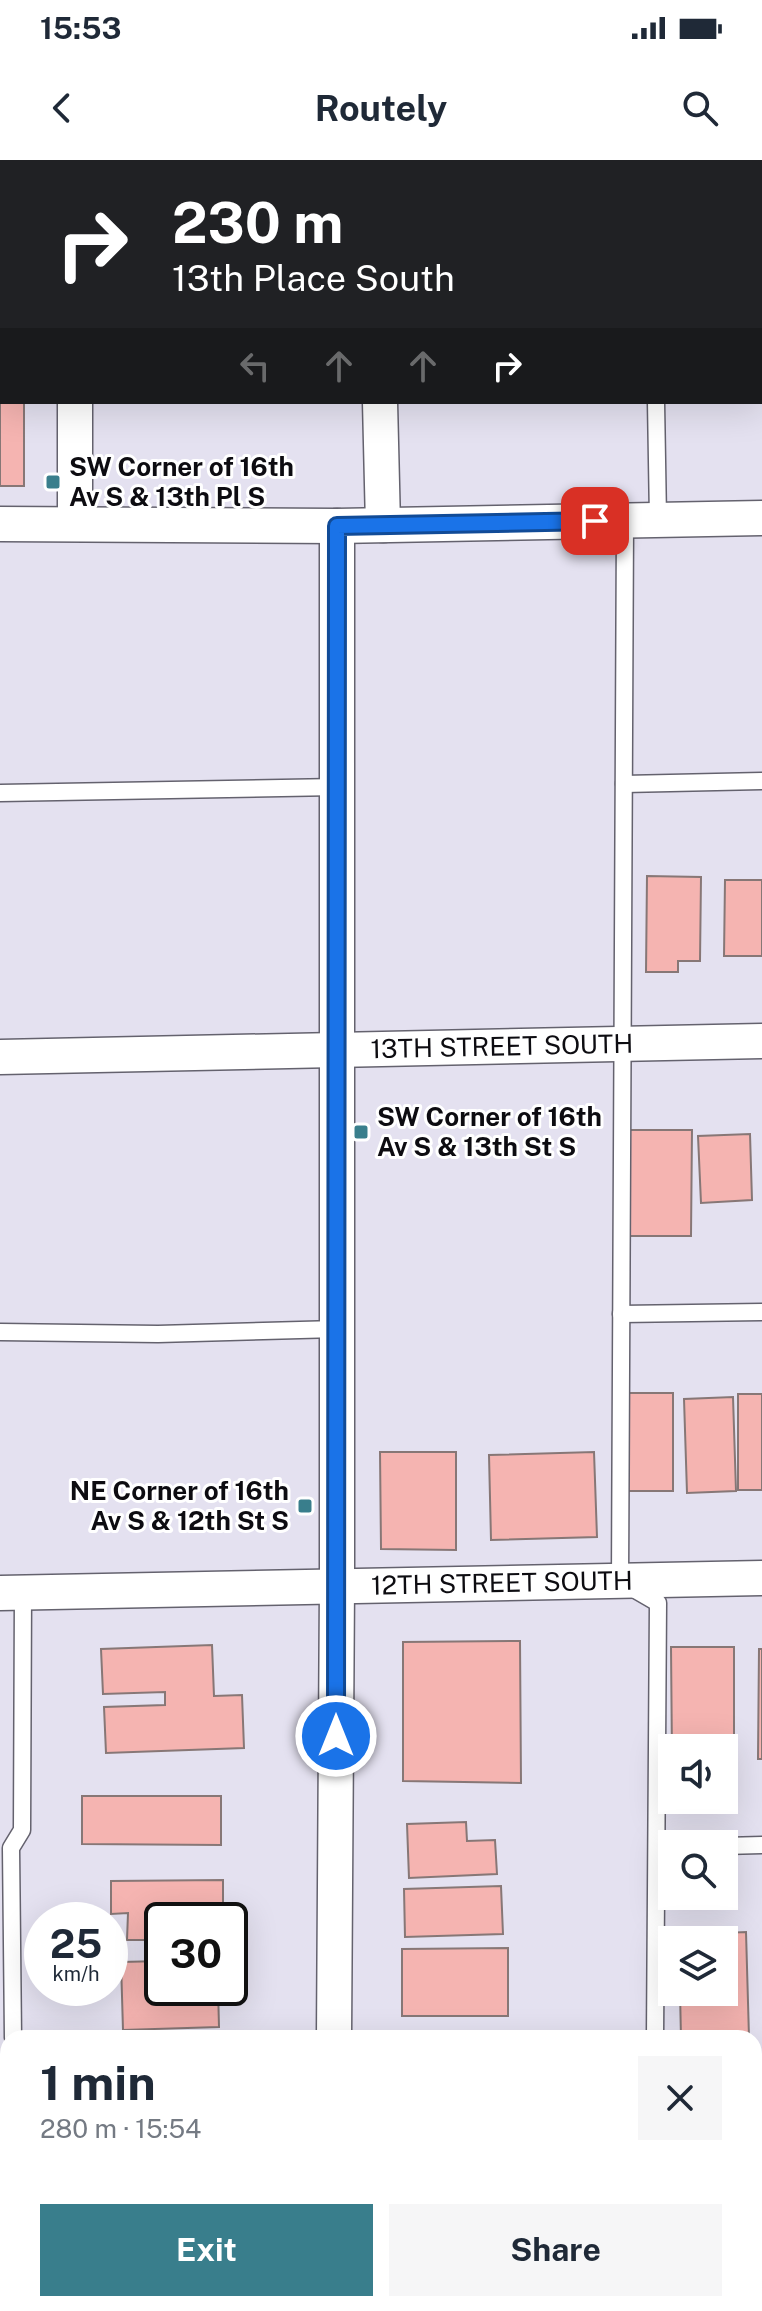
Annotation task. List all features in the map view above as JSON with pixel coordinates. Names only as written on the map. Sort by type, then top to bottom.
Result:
[{"type":"street","points":[[75,404],[75,523]]},
{"type":"street","points":[[380,404],[383,525]]},
{"type":"street","points":[[0,524],[337,526],[762,518]]},
{"type":"street","points":[[334,2030],[337,526]]},
{"type":"street","name":"13TH STREET SOUTH","points":[[0,1057],[762,1041]]},
{"type":"street","name":"12TH STREET SOUTH","points":[[11,1593],[762,1578]]},
{"type":"lane","points":[[656,404],[641,520],[624,784],[620,1581],[658,1603],[664,1830]]},
{"type":"lane","points":[[624,784],[762,781]]},
{"type":"lane","points":[[0,793],[337,787]]},
{"type":"lane","points":[[621,1314],[762,1312]]},
{"type":"lane","points":[[0,1332],[158,1334],[337,1329]]},
{"type":"lane","points":[[11,1593],[22,1830],[11,1848],[13,2030]]},
{"type":"lane","points":[[738,1846],[762,1845]]},
{"type":"lane","points":[[655,2030],[661,1910]]},
{"type":"building","points":[[0,404],[24,404],[24,486],[0,486]]},
{"type":"building","points":[[647,876],[701,877],[700,961],[678,961],[678,972],[646,972]]},
{"type":"building","points":[[725,880],[762,880],[762,956],[724,956]]},
{"type":"building","points":[[629,1130],[692,1130],[691,1236],[629,1236]]},
{"type":"building","points":[[750,1134],[752,1200],[701,1203],[698,1136]]},
{"type":"building","points":[[626,1393],[673,1393],[673,1491],[626,1491]]},
{"type":"building","points":[[738,1394],[762,1394],[762,1490],[738,1490]]},
{"type":"building","points":[[733,1397],[736,1491],[687,1493],[684,1399]]},
{"type":"building","points":[[380,1452],[456,1452],[456,1550],[381,1549]]},
{"type":"building","points":[[594,1452],[597,1537],[491,1540],[489,1455]]},
{"type":"building","points":[[520,1641],[521,1783],[403,1781],[403,1642]]},
{"type":"building","points":[[212,1645],[214,1696],[242,1695],[244,1748],[106,1753],[104,1707],[165,1705],[165,1692],[103,1694],[101,1649]]},
{"type":"building","points":[[671,1647],[734,1647],[734,1734],[672,1734]]},
{"type":"building","points":[[759,1649],[762,1649],[762,1759],[758,1759]]},
{"type":"building","points":[[82,1796],[221,1796],[221,1845],[82,1844]]},
{"type":"building","points":[[466,1822],[467,1841],[495,1840],[497,1874],[409,1878],[407,1824]]},
{"type":"building","points":[[223,1880],[223,1902],[144,1902],[144,1940],[128,1940],[128,1902],[111,1902],[111,1881]]},
{"type":"building","points":[[501,1886],[503,1934],[405,1937],[404,1889]]},
{"type":"building","points":[[738,1932],[746,1932],[749,2030],[681,2030],[680,2006],[738,2006]]},
{"type":"building","points":[[508,1948],[508,2016],[402,2016],[402,1949]]},
{"type":"building","points":[[144,1961],[144,2006],[218,2006],[219,2027],[123,2030],[122,2006],[128,2006],[128,1962]]},
{"type":"place","name":"SW Corner of 16th Av S & 13th Pl S","points":[[53,482]]},
{"type":"place","name":"SW Corner of 16th Av S & 13th St S","points":[[361,1132]]},
{"type":"place","name":"NE Corner of 16th Av S & 12th St S","points":[[305,1506]]},
{"type":"route","points":[[336,1736],[337,526],[595,521]]}]
